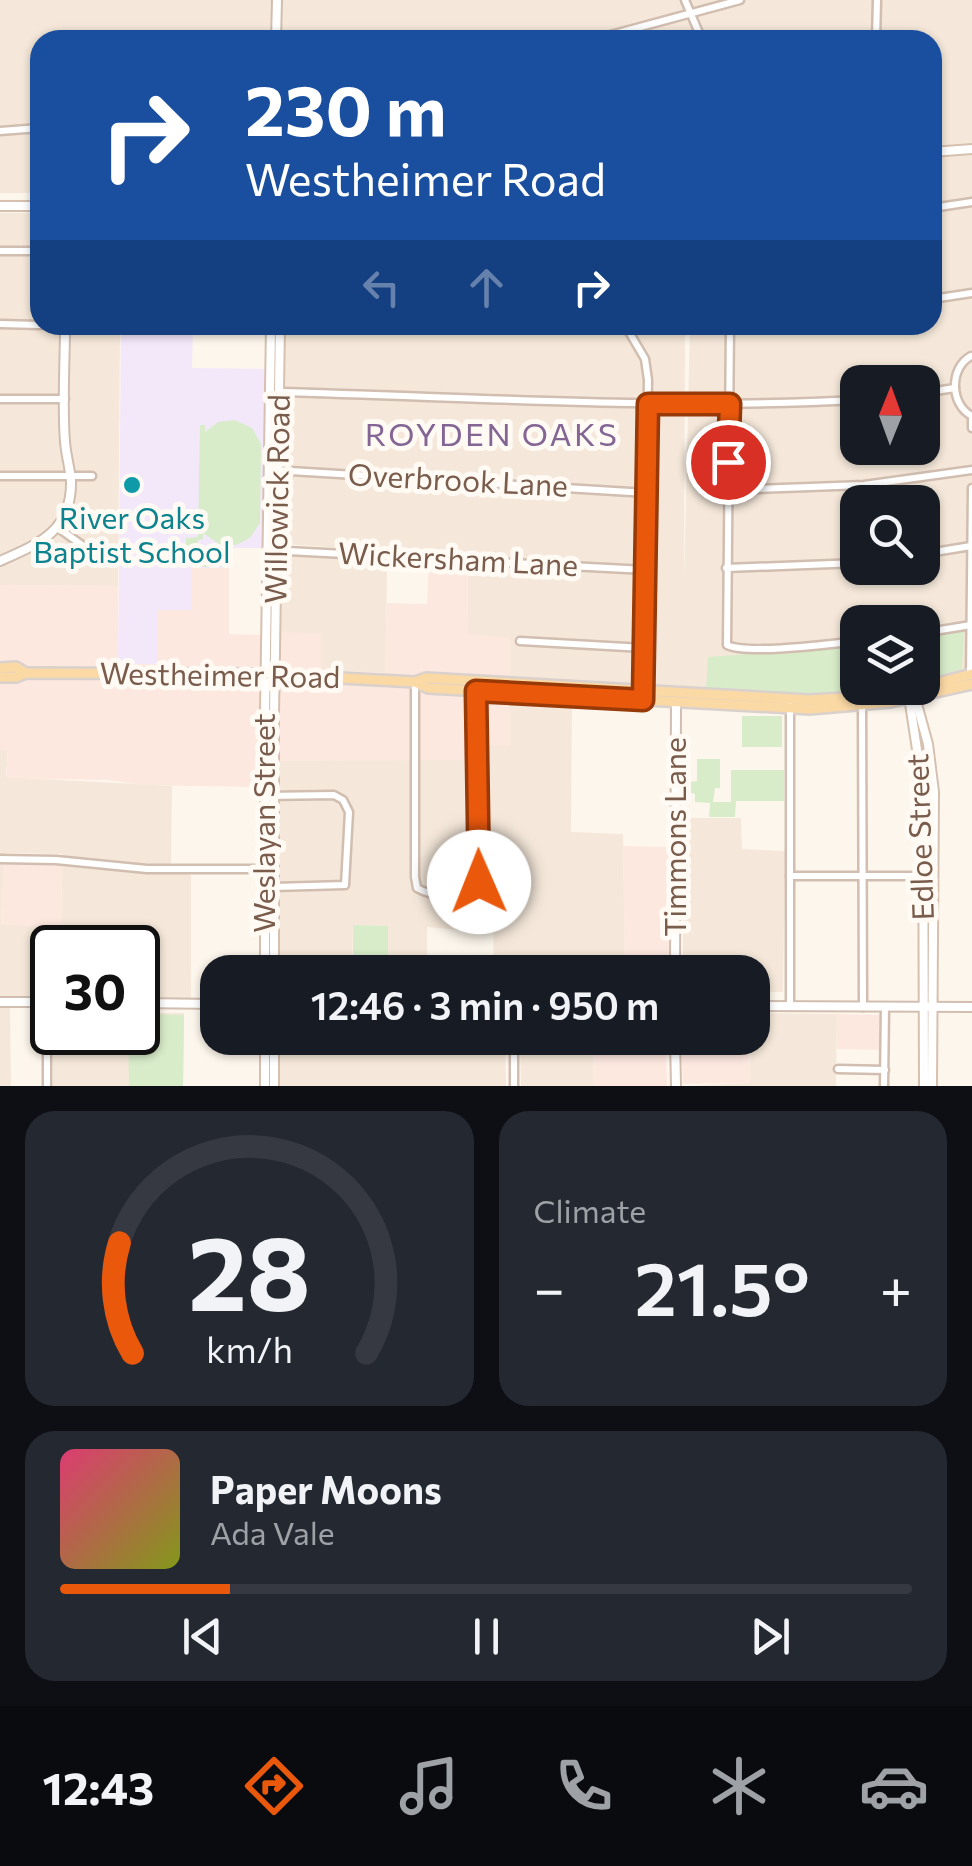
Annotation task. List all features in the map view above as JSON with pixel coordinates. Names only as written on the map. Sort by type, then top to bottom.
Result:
[{"type":"main road","points":[[276,0],[276,30]]},
{"type":"main road","points":[[942,151],[972,149]]},
{"type":"main road","points":[[0,206],[30,206]]},
{"type":"main road","points":[[0,562],[34,548],[57,527],[70,500],[71,476],[65,444],[65,335]]},
{"type":"main road","name":"Willowick Road","points":[[271,674],[272,335]]},
{"type":"main road","name":"Willowick Road","points":[[273,394],[279,335]]},
{"type":"main road","name":"Westheimer Road","points":[[0,668],[26,672],[271,674],[415,682],[426,678],[476,686],[643,696],[694,694],[732,701]]},
{"type":"main road","name":"Westheimer Road","points":[[0,677],[16,677],[26,672]]},
{"type":"main road","name":"Weslayan Street","points":[[266,955],[271,674]]},
{"type":"main road","name":"Westheimer Road","points":[[940,686],[971,679]]},
{"type":"main road","points":[[676,702],[694,694]]},
{"type":"main road","name":"Westheimer Road","points":[[643,696],[676,702],[840,702]]},
{"type":"main road","name":"Timmons Lane","points":[[676,702],[676,955]]},
{"type":"main road","name":"Edloe Street","points":[[917,705],[928,811],[924,1086]]},
{"type":"main road","name":"Weslayan Street","points":[[269,869],[274,887],[274,955]]},
{"type":"main road","points":[[0,1002],[30,1002]]},
{"type":"main road","points":[[160,1003],[200,1004]]},
{"type":"main road","points":[[770,1006],[972,1007]]},
{"type":"main road","name":"Edloe Street","points":[[928,1007],[932,1086]]},
{"type":"main road","points":[[265,1055],[265,1086]]},
{"type":"main road","points":[[274,1055],[274,1086]]},
{"type":"main road","points":[[675,1055],[676,1086]]},
{"type":"street","points":[[685,0],[698,30]]},
{"type":"street","points":[[629,30],[740,0]]},
{"type":"street","points":[[876,30],[877,0]]},
{"type":"street","points":[[0,131],[30,129]]},
{"type":"street","points":[[942,206],[972,202]]},
{"type":"street","points":[[0,251],[30,251]]},
{"type":"street","points":[[942,298],[972,293]]},
{"type":"street","points":[[0,324],[30,324]]},
{"type":"street","points":[[631,335],[645,360],[648,404],[643,696]]},
{"type":"street","points":[[730,335],[728,648],[840,641]]},
{"type":"street","points":[[972,344],[972,357],[962,361],[955,388],[960,406],[972,416],[972,428]]},
{"type":"street","points":[[940,390],[955,388]]},
{"type":"street","points":[[273,394],[648,404],[840,401]]},
{"type":"street","points":[[0,399],[64,399]]},
{"type":"street","name":"Overbrook Lane","points":[[274,470],[647,493]]},
{"type":"street","points":[[728,490],[864,485],[972,470]]},
{"type":"street","points":[[0,476],[92,476]]},
{"type":"street","points":[[971,679],[972,488]]},
{"type":"street","points":[[57,527],[86,548]]},
{"type":"street","points":[[940,551],[971,546]]},
{"type":"street","name":"Wickersham Lane","points":[[274,550],[646,570]]},
{"type":"street","points":[[726,568],[840,563]]},
{"type":"street","points":[[940,630],[971,625]]},
{"type":"street","points":[[520,641],[644,648]]},
{"type":"street","points":[[415,682],[415,878],[424,892],[448,894],[469,894],[479,882],[476,686]]},
{"type":"street","points":[[790,1006],[791,704]]},
{"type":"street","points":[[862,705],[863,1006]]},
{"type":"street","points":[[269,796],[334,796],[344,800],[348,812],[348,879],[341,888],[274,887]]},
{"type":"street","points":[[0,860],[56,860],[146,869],[269,869]]},
{"type":"street","points":[[790,876],[929,876]]},
{"type":"street","points":[[884,1086],[886,1007]]},
{"type":"street","points":[[47,1086],[48,1055]]},
{"type":"street","points":[[514,1055],[514,1086]]},
{"type":"street","points":[[838,1069],[884,1070]]},
{"type":"shaded area","points":[[0,0],[972,0],[972,667],[940,675],[940,605],[840,605],[840,688],[709,690],[509,680],[467,635],[468,557],[285,544],[284,335],[685,335],[684,582],[690,335],[942,335],[942,30],[30,30],[30,193],[0,193]]},
{"type":"shaded area","points":[[0,213],[30,213],[30,335],[120,335],[118,586],[0,585]]},
{"type":"shaded area","name":"River Oaks Baptist School","points":[[121,335],[193,335],[192,368],[268,369],[266,548],[225,548],[225,568],[192,568],[192,610],[157,610],[157,664],[118,664]]},
{"type":"shaded area","points":[[281,553],[387,558],[386,673],[321,670],[280,631]]},
{"type":"shaded area","points":[[429,561],[468,563],[467,634],[510,638],[510,746],[482,745],[482,760],[262,761],[261,787],[6,778],[8,751],[0,750],[0,585],[118,586],[118,664],[156,664],[157,609],[192,567],[229,568],[229,634],[321,634],[321,670],[385,673],[387,603],[427,604]]},
{"type":"shaded area","points":[[509,696],[572,701],[571,832],[623,834],[625,955],[494,955],[493,933],[427,927],[427,955],[388,955],[388,926],[353,925],[352,955],[279,955],[278,760],[482,760],[482,745]]},
{"type":"shaded area","points":[[0,750],[8,750],[6,777],[172,786],[171,864],[191,875],[191,998],[160,999],[160,925],[61,925],[62,854],[5,853],[1,924],[30,925],[30,998],[0,998]]},
{"type":"shaded area","points":[[683,818],[741,818],[742,849],[785,851],[783,992],[770,992],[770,955],[683,955]]},
{"type":"shaded area","points":[[623,846],[672,847],[669,955],[625,955]]},
{"type":"shaded area","points":[[4,863],[62,864],[61,925],[1,924]]},
{"type":"shaded area","points":[[0,1006],[10,1006],[11,1086],[0,1086]]},
{"type":"shaded area","points":[[160,1013],[184,1013],[183,1086],[53,1086],[53,1055],[160,1055]]},
{"type":"shaded area","points":[[770,1013],[837,1014],[836,1086],[683,1086],[749,1083],[751,1055],[770,1055]]},
{"type":"shaded area","points":[[837,1014],[881,1015],[882,1050],[837,1049]]},
{"type":"shaded area","points":[[280,1055],[505,1055],[506,1086],[280,1086]]},
{"type":"shaded area","points":[[520,1055],[593,1055],[594,1086],[521,1086]]},
{"type":"shaded area","points":[[593,1055],[666,1055],[667,1086],[594,1086]]},
{"type":"shaded area","points":[[682,1055],[750,1055],[750,1083],[683,1084]]},
{"type":"green space","points":[[235,420],[252,428],[261,444],[260,523],[250,538],[236,545],[219,544],[203,533],[198,547],[224,547],[224,567],[193,567],[193,548],[186,547],[186,538],[198,537],[200,425],[205,425],[205,432],[218,422]]},
{"type":"green space","points":[[964,631],[962,669],[940,676],[940,635]]},
{"type":"green space","points":[[840,647],[840,692],[809,695],[706,690],[708,657]]},
{"type":"green space","points":[[742,716],[782,716],[782,747],[742,747]]},
{"type":"green space","points":[[697,759],[720,759],[720,788],[715,788],[713,802],[731,802],[731,770],[784,770],[784,801],[736,801],[735,817],[709,817],[710,803],[695,802],[695,794],[691,793],[691,782],[697,781]]},
{"type":"green space","points":[[353,925],[388,926],[388,955],[353,955]]},
{"type":"green space","points":[[160,1014],[184,1015],[183,1086],[129,1086],[128,1055],[160,1055]]},
{"type":"place","name":"River Oaks Baptist School","points":[[132,485]]},
{"type":"district","name":"ROYDEN OAKS","points":[[492,435]]},
{"type":"route","points":[[479,882],[476,691],[643,700],[648,404],[730,404],[728,462]]}]
